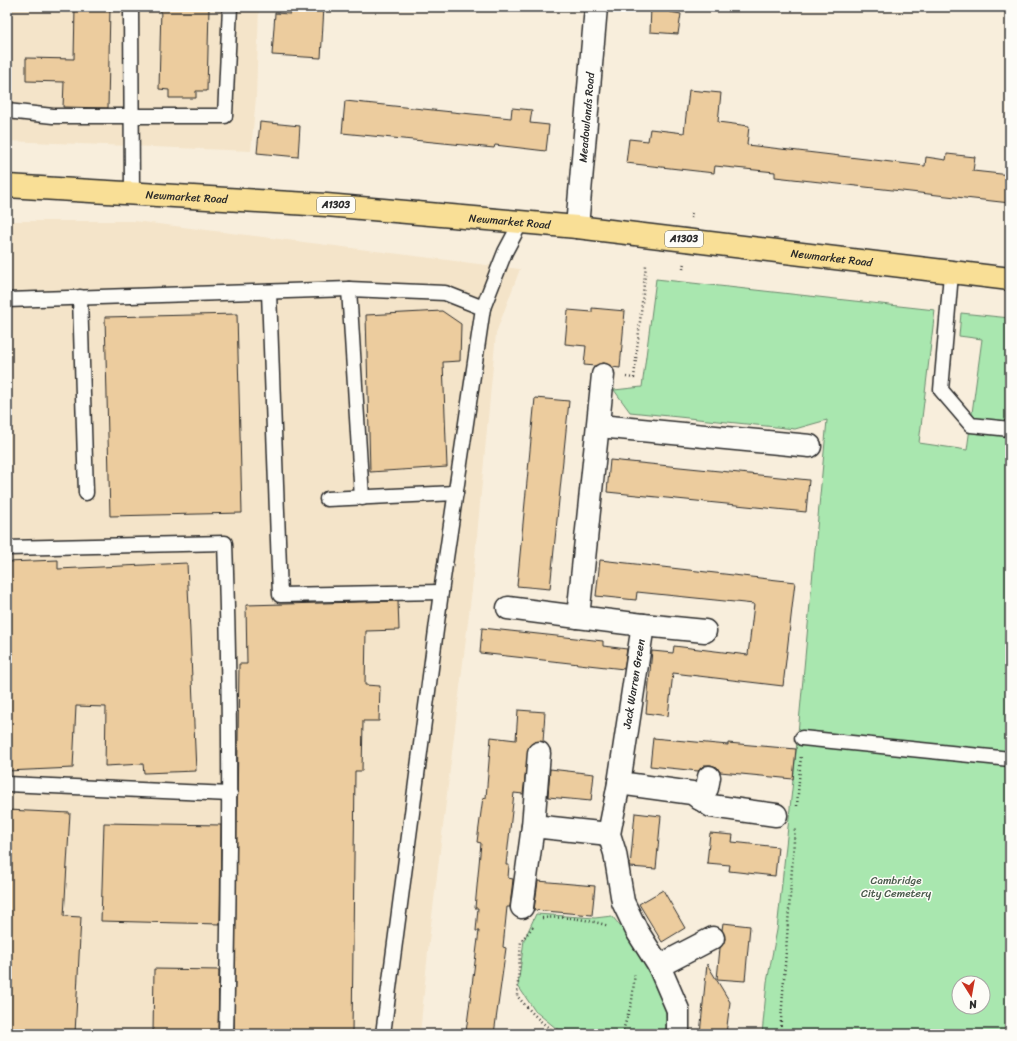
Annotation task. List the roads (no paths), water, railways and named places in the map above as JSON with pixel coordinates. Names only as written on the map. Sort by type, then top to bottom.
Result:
[{"type":"main road","name":"Newmarket Road","points":[[7,186],[132,192],[326,205],[577,227],[951,274],[1010,279]]},
{"type":"street","name":"Meadowlands Road","points":[[577,227],[596,7]]},
{"type":"street","points":[[578,617],[599,426],[603,375]]},
{"type":"street","points":[[599,426],[810,446]]},
{"type":"street","name":"Jack Warren Green","points":[[508,608],[643,625],[619,783],[609,834],[615,853],[623,902],[637,931],[659,966],[678,1010],[678,1034]]},
{"type":"street","points":[[643,625],[705,631]]},
{"type":"street","points":[[522,907],[533,826],[539,753]]},
{"type":"street","points":[[700,798],[707,788],[709,778]]},
{"type":"street","points":[[619,783],[692,793],[711,806],[776,815]]},
{"type":"street","points":[[533,826],[609,834]]},
{"type":"street","points":[[659,966],[713,938]]},
{"type":"lane","points":[[131,7],[132,192]]},
{"type":"lane","points":[[7,111],[53,116],[225,116],[230,7]]},
{"type":"lane","points":[[383,1034],[441,592],[483,308],[505,252],[521,222]]},
{"type":"lane","points":[[951,274],[941,390],[971,425],[1010,430]]},
{"type":"lane","points":[[7,300],[349,289],[445,293],[483,308]]},
{"type":"lane","points":[[349,289],[362,498]]},
{"type":"lane","points":[[269,292],[280,594],[441,592]]},
{"type":"lane","points":[[80,297],[86,493]]},
{"type":"lane","points":[[327,499],[456,493]]},
{"type":"lane","points":[[7,548],[225,543],[229,655],[230,794],[226,1034]]},
{"type":"lane","points":[[802,738],[1010,759]]},
{"type":"lane","points":[[7,784],[230,794]]},
{"type":"park label","name":"Cambridge City Cemetery","points":[[896,886]]}]
